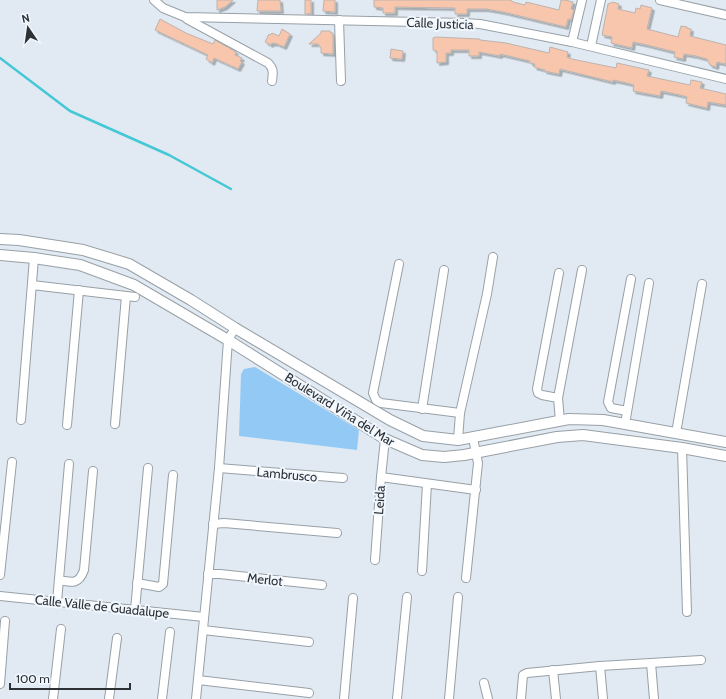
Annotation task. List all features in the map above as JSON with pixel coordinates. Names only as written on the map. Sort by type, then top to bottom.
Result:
[{"type":"street","name":"Calle Justicia","points":[[154,0],[163,8],[184,17],[465,23],[591,46],[726,79]]},
{"type":"street","points":[[572,42],[582,0]]},
{"type":"street","points":[[591,46],[601,0]]},
{"type":"street","points":[[660,0],[726,15]]},
{"type":"street","points":[[184,17],[268,63],[274,71],[272,81]]},
{"type":"street","points":[[339,20],[341,81]]},
{"type":"street","name":"Boulevard Viña del Mar","points":[[0,239],[19,240],[83,250],[129,264],[390,420],[423,436],[458,440],[560,422],[569,419],[584,419],[603,420],[726,442]]},
{"type":"street","name":"Boulevard Viña del Mar","points":[[0,255],[34,258],[80,265],[134,285],[228,340],[385,439],[422,455],[444,457],[477,453],[551,439],[583,435],[682,448],[726,456]]},
{"type":"street","points":[[458,440],[460,413],[487,294],[493,257]]},
{"type":"street","points":[[21,420],[34,258]]},
{"type":"street","points":[[399,264],[373,393],[376,400],[381,403],[460,413]]},
{"type":"street","points":[[422,409],[444,270]]},
{"type":"street","points":[[560,422],[558,398],[582,270]]},
{"type":"street","points":[[558,398],[542,396],[538,393],[537,389],[559,273]]},
{"type":"street","points":[[627,411],[611,408],[608,402],[631,279]]},
{"type":"street","points":[[625,424],[649,283]]},
{"type":"street","points":[[676,433],[702,284]]},
{"type":"street","points":[[32,285],[135,298]]},
{"type":"street","points":[[67,425],[79,290]]},
{"type":"street","points":[[115,424],[126,296]]},
{"type":"street","points":[[196,699],[219,468],[228,340],[235,328]]},
{"type":"street","points":[[466,578],[478,463],[473,438]]},
{"type":"street","name":"Leida","points":[[375,560],[385,439]]},
{"type":"street","points":[[682,448],[687,612]]},
{"type":"street","points":[[0,574],[12,462]]},
{"type":"street","points":[[57,602],[70,464]]},
{"type":"street","points":[[135,610],[148,468]]},
{"type":"street","name":"Lambrusco","points":[[219,468],[343,478]]},
{"type":"street","points":[[59,580],[69,582],[77,581],[81,578],[84,570],[93,471]]},
{"type":"street","points":[[137,583],[159,587],[163,584],[173,475]]},
{"type":"street","points":[[381,477],[476,490]]},
{"type":"street","points":[[422,571],[427,484]]},
{"type":"street","points":[[213,524],[224,523],[337,533]]},
{"type":"street","name":"Merlot","points":[[208,574],[322,585]]},
{"type":"street","name":"Calle Valle de Guadalupe","points":[[0,596],[204,617]]},
{"type":"street","points":[[397,699],[407,597]]},
{"type":"street","points":[[449,699],[458,597]]},
{"type":"street","points":[[344,699],[353,598]]},
{"type":"street","points":[[0,684],[5,621]]},
{"type":"street","points":[[53,699],[61,629]]},
{"type":"street","points":[[203,630],[309,642]]},
{"type":"street","points":[[162,699],[170,632]]},
{"type":"street","points":[[109,699],[117,638]]},
{"type":"street","points":[[521,699],[523,675],[527,673],[600,666],[701,660]]},
{"type":"street","points":[[651,663],[654,699]]},
{"type":"street","points":[[600,666],[603,699]]},
{"type":"street","points":[[553,670],[556,699]]},
{"type":"street","points":[[198,680],[309,693]]},
{"type":"street","points":[[484,683],[488,699]]},
{"type":"shaded area","points":[[255,367],[359,430],[357,450],[239,436],[241,374],[244,369]]},
{"type":"building","points":[[217,0],[233,0],[225,7],[217,10]]},
{"type":"building","points":[[258,0],[280,0],[281,11],[257,11]]},
{"type":"building","points":[[305,0],[311,0],[311,14],[305,14]]},
{"type":"building","points":[[324,0],[335,0],[335,12],[323,11]]},
{"type":"building","points":[[374,0],[511,0],[513,2],[525,5],[526,2],[559,10],[561,0],[565,0],[573,2],[571,9],[574,10],[571,20],[568,19],[566,27],[486,9],[467,9],[467,14],[455,14],[455,8],[395,7],[395,13],[383,13],[383,8],[374,7]]},
{"type":"building","points":[[613,2],[619,4],[618,9],[635,13],[636,8],[640,9],[641,5],[652,8],[647,29],[678,37],[681,26],[687,27],[691,29],[690,36],[726,45],[726,64],[717,62],[716,67],[710,65],[707,59],[684,54],[683,59],[674,57],[675,52],[633,42],[632,48],[611,43],[612,37],[602,35],[608,4]]},
{"type":"building","points":[[160,19],[186,33],[213,44],[215,40],[236,52],[235,55],[242,58],[240,61],[242,62],[238,69],[214,58],[212,63],[206,59],[208,55],[155,30]]},
{"type":"building","points":[[282,29],[290,34],[284,47],[275,43],[272,43],[271,45],[265,42],[269,34],[270,35],[272,33],[279,36]]},
{"type":"building","points":[[321,31],[330,31],[333,33],[333,54],[321,53],[321,48],[318,44],[309,44],[321,33]]},
{"type":"building","points":[[433,38],[480,39],[506,43],[549,53],[550,47],[568,52],[567,57],[572,59],[616,68],[617,63],[649,70],[647,76],[690,85],[691,80],[702,82],[700,88],[726,94],[726,105],[708,102],[707,108],[686,103],[687,97],[680,95],[661,91],[660,96],[633,91],[634,85],[613,80],[613,82],[560,69],[559,74],[544,71],[545,70],[534,67],[535,64],[530,63],[530,61],[500,54],[500,56],[479,52],[479,56],[469,56],[469,50],[451,50],[451,53],[446,53],[446,62],[437,63],[437,51],[433,50]]},
{"type":"building","points":[[391,49],[403,51],[402,59],[390,58]]},
{"type":"waterway","points":[[0,58],[70,111],[169,155],[231,189]]}]
